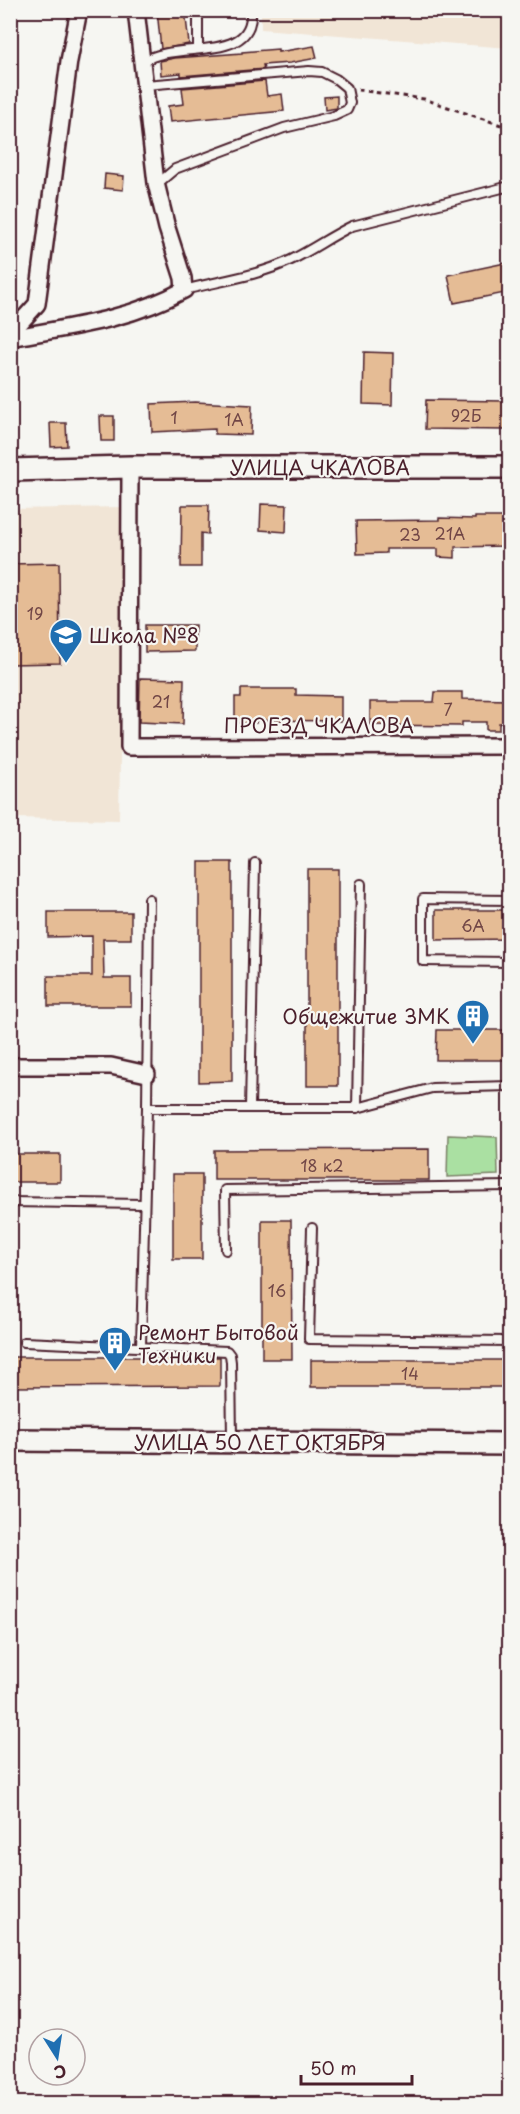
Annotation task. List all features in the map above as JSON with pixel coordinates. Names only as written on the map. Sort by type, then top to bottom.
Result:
[{"type":"street","points":[[10,336],[37,304],[69,61],[79,10]]},
{"type":"street","points":[[10,336],[114,319],[168,299],[184,290],[183,278],[156,184],[136,10]]},
{"type":"street","name":"УЛИЦА ЧКАЛОВА","points":[[10,470],[130,467],[510,467]]},
{"type":"street","name":"ПРОЕЗД ЧКАЛОВА","points":[[130,467],[129,747],[510,746]]},
{"type":"street","points":[[10,1066],[111,1066],[147,1074]]},
{"type":"street","name":"УЛИЦА 50 ЛЕТ ОКТЯБРЯ","points":[[10,1440],[510,1444]]},
{"type":"lane","points":[[198,10],[198,49]]},
{"type":"lane","points":[[142,62],[162,53],[223,46],[237,42],[247,34],[251,24],[251,10]]},
{"type":"lane","points":[[145,85],[309,71],[322,72],[347,88],[350,103],[347,110],[334,116],[284,128],[175,169],[156,184]]},
{"type":"lane","points":[[184,290],[270,269],[293,260],[334,234],[352,226],[510,186]]},
{"type":"lane","points":[[249,1108],[255,863]]},
{"type":"lane","points":[[357,1108],[361,884]]},
{"type":"lane","points":[[141,1346],[149,899]]},
{"type":"lane","points":[[510,900],[423,899],[423,961],[510,962]]},
{"type":"lane","points":[[147,1108],[357,1108],[432,1088],[510,1086]]},
{"type":"lane","points":[[226,1250],[225,1190],[510,1186]]},
{"type":"lane","points":[[10,1202],[144,1204]]},
{"type":"lane","points":[[312,1228],[309,1339],[510,1341]]},
{"type":"lane","points":[[24,1342],[227,1351],[231,1355],[232,1442]]},
{"type":"path","points":[[347,88],[424,99],[510,128]]},
{"type":"shaded area","points":[[261,11],[509,11],[509,48],[261,29]]},
{"type":"shaded area","name":"Школа №8","points":[[124,507],[119,820],[11,818],[10,509]]},
{"type":"green space","points":[[448,1135],[497,1137],[498,1175],[447,1177]]},
{"type":"building","points":[[157,10],[185,10],[189,44],[161,49]]},
{"type":"building","points":[[314,46],[317,58],[263,65],[264,69],[181,76],[181,73],[161,75],[160,61],[175,58],[278,49],[278,52]]},
{"type":"building","points":[[265,81],[267,96],[282,94],[284,111],[170,122],[168,106],[184,104],[182,88]]},
{"type":"building","points":[[337,96],[337,108],[325,110],[324,97]]},
{"type":"building","points":[[105,174],[124,176],[123,190],[104,188]]},
{"type":"building","points":[[510,262],[510,292],[454,303],[448,275]]},
{"type":"building","points":[[364,352],[393,353],[392,405],[363,404]]},
{"type":"building","points":[[426,400],[506,401],[506,430],[425,429]]},
{"type":"building","points":[[195,402],[252,405],[251,435],[215,434],[215,429],[152,432],[151,404]]},
{"type":"building","points":[[100,416],[114,416],[114,441],[101,441]]},
{"type":"building","points":[[50,423],[66,423],[67,446],[51,447]]},
{"type":"building","points":[[261,504],[287,505],[286,532],[260,530]]},
{"type":"building","points":[[182,505],[209,505],[208,534],[201,533],[201,567],[181,567]]},
{"type":"building","points":[[475,517],[506,517],[506,546],[455,547],[455,558],[438,557],[438,549],[386,549],[386,553],[357,554],[356,521],[475,519]]},
{"type":"building","points":[[59,563],[60,663],[10,664],[10,564]]},
{"type":"building","points":[[145,625],[195,625],[195,651],[145,652]]},
{"type":"building","points":[[140,678],[184,679],[183,724],[139,722]]},
{"type":"building","points":[[241,689],[296,689],[296,695],[341,696],[341,721],[256,720],[256,723],[235,723],[235,697],[241,697]]},
{"type":"building","points":[[435,692],[462,692],[462,699],[508,700],[508,723],[499,723],[499,730],[486,730],[486,722],[462,722],[462,726],[370,725],[370,702],[434,702]]},
{"type":"building","points":[[199,862],[232,862],[232,1081],[199,1082]]},
{"type":"building","points":[[307,869],[338,869],[338,1086],[307,1086]]},
{"type":"building","points":[[436,910],[510,910],[510,939],[436,940]]},
{"type":"building","points":[[48,912],[131,912],[131,939],[103,939],[104,978],[131,978],[131,1006],[48,1006],[48,976],[92,976],[92,936],[48,937]]},
{"type":"building","name":"Общежитие 3МК","points":[[437,1030],[510,1030],[510,1060],[436,1060]]},
{"type":"building","points":[[429,1149],[429,1180],[214,1180],[214,1150]]},
{"type":"building","points":[[10,1154],[60,1154],[60,1182],[10,1182]]},
{"type":"building","points":[[173,1174],[202,1174],[202,1259],[173,1259]]},
{"type":"building","points":[[262,1220],[291,1220],[292,1359],[262,1359]]},
{"type":"building","name":"Ремонт Бытовой Техники","points":[[10,1357],[220,1357],[220,1386],[10,1387]]},
{"type":"building","points":[[311,1360],[510,1360],[510,1387],[311,1387]]},
{"type":"place","name":"Школа №8","points":[[66,664]]},
{"type":"place","name":"Общежитие 3МК","points":[[473,1045]]},
{"type":"place","name":"Ремонт Бытовой Техники","points":[[115,1372]]}]
